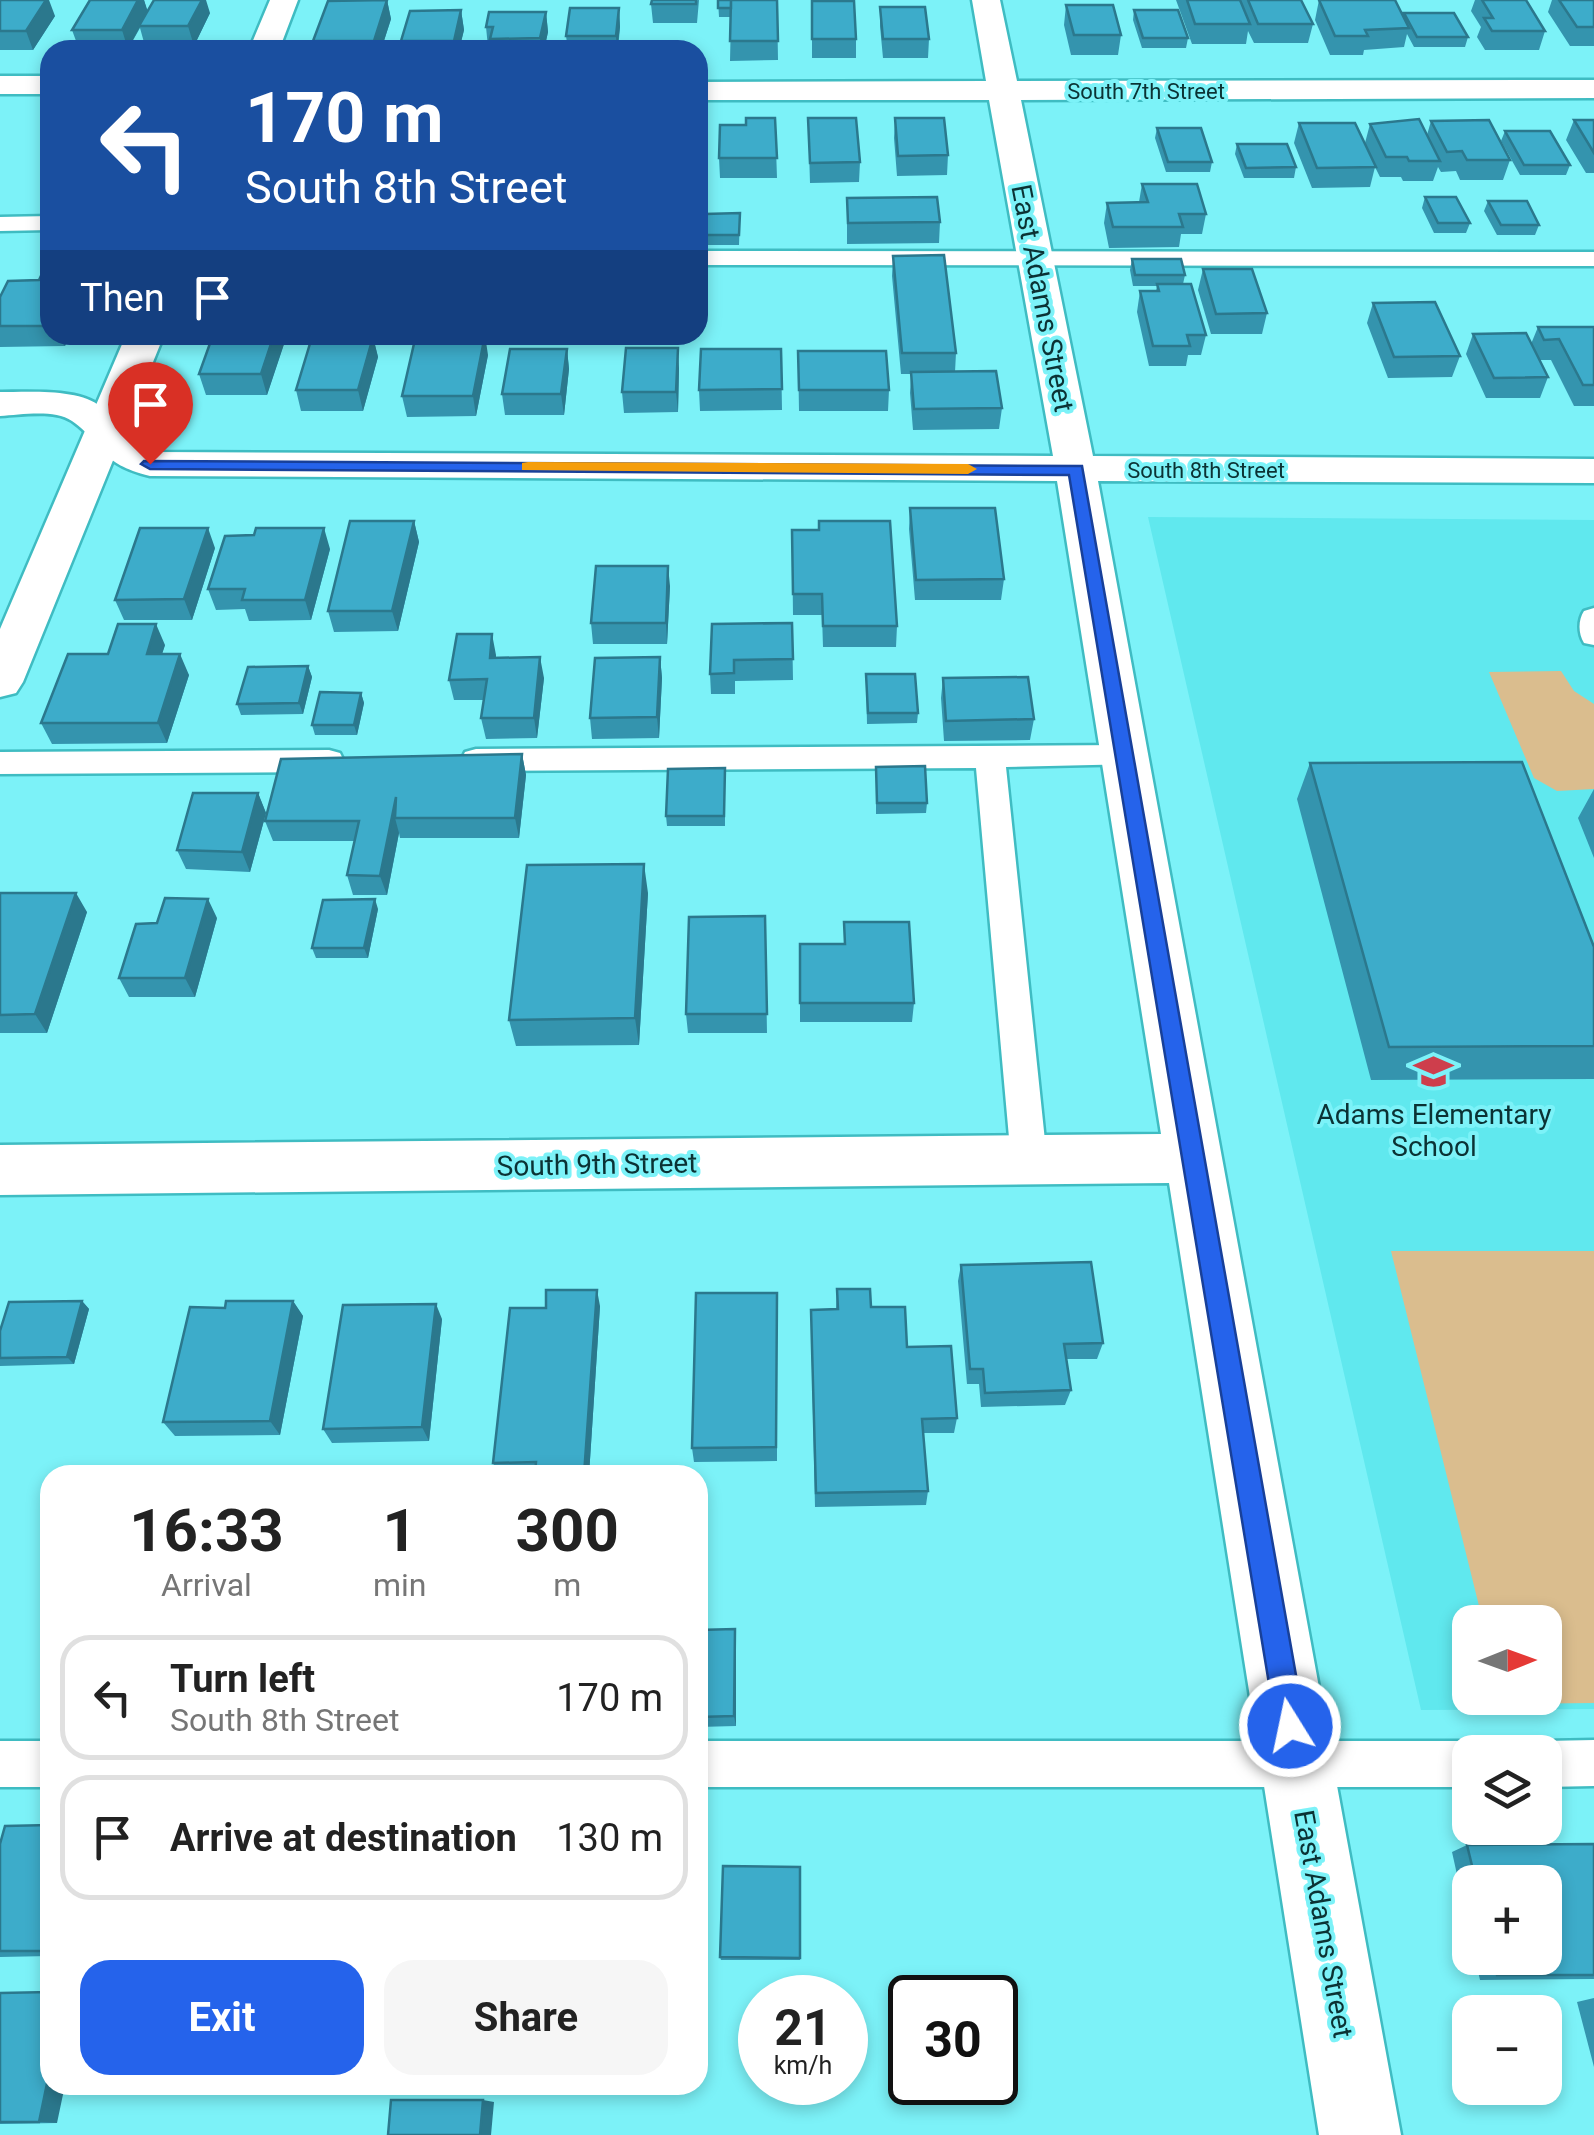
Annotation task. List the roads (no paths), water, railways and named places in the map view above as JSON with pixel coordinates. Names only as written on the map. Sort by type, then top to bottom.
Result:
[{"type":"street","points":[[268,40],[284,0]]},
{"type":"street","name":"East Adams Street","points":[[986,0],[1076,470],[1360,2135]]},
{"type":"street","points":[[0,85],[40,84]]},
{"type":"street","name":"South 7th Street","points":[[708,91],[1594,90]]},
{"type":"street","points":[[0,682],[10,633],[141,345]]},
{"type":"street","name":"South 8th Street","points":[[0,404],[49,403],[84,411],[122,452],[150,464],[1594,472]]},
{"type":"street","name":"South 9th Street","points":[[0,1170],[1193,1158]]},
{"type":"lane","points":[[0,224],[40,223]]},
{"type":"lane","points":[[708,258],[1594,259]]},
{"type":"lane","points":[[1594,617],[1594,636]]},
{"type":"lane","points":[[455,760],[1125,756]]},
{"type":"lane","points":[[990,757],[1029,1160]]},
{"type":"lane","points":[[0,763],[356,761]]},
{"type":"lane","points":[[0,1764],[40,1764]]},
{"type":"lane","points":[[708,1764],[1452,1764]]},
{"type":"lane","points":[[1562,1764],[1594,1764]]},
{"type":"place","name":"Adams Elementary School","points":[[1434,1071]]}]
